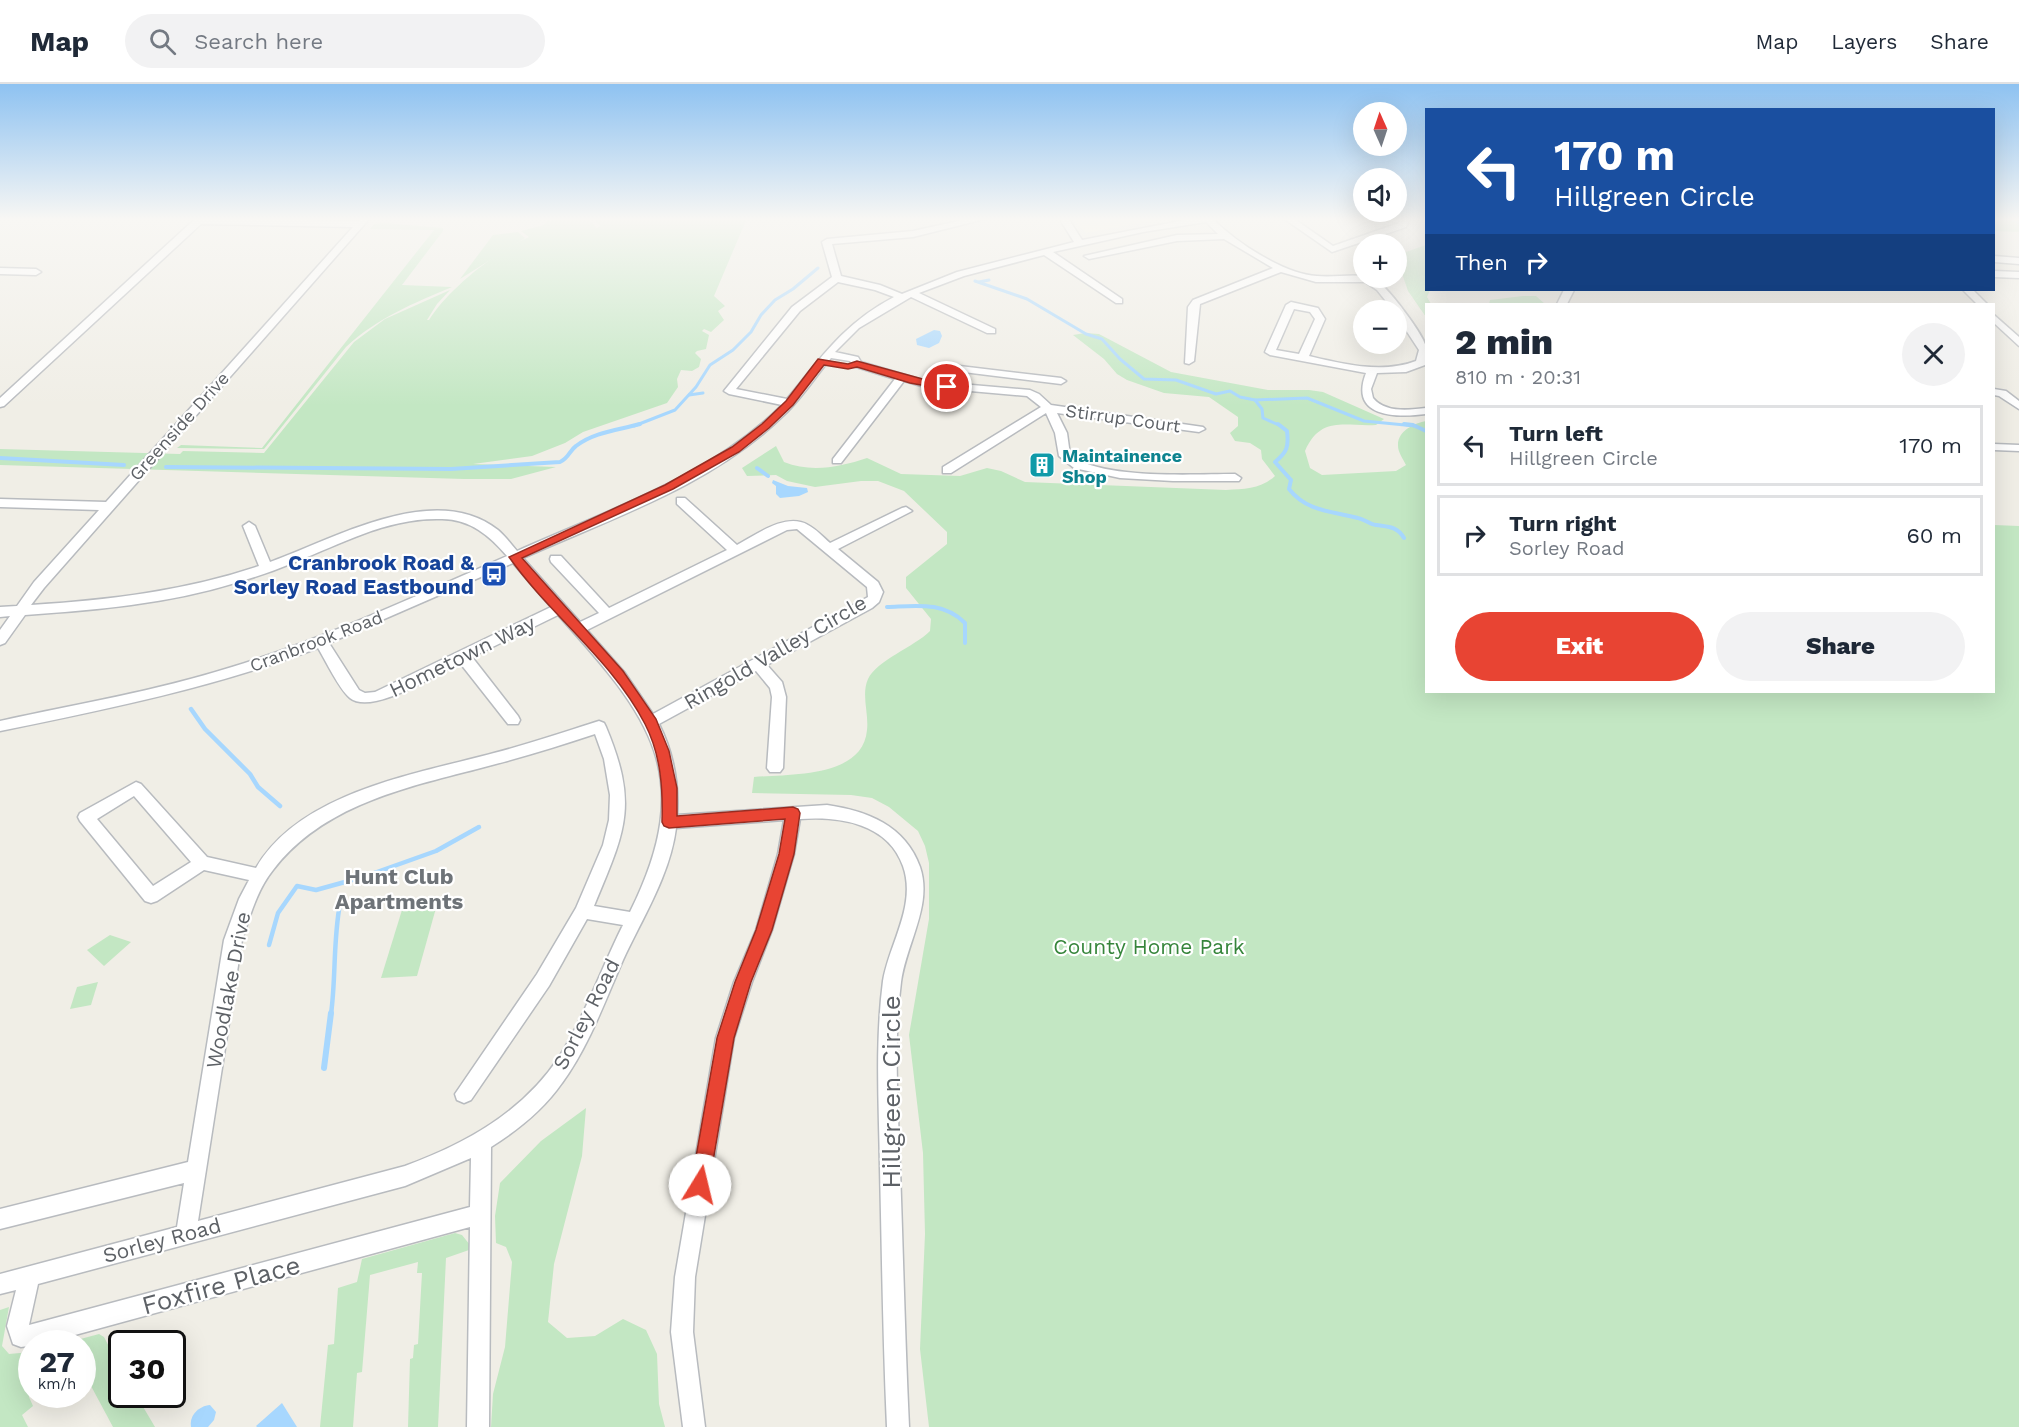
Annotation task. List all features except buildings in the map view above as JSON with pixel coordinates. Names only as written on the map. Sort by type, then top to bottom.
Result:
[{"type":"street","points":[[0,404],[135,281]]},
{"type":"street","name":"Greenside Drive","points":[[0,640],[20,611],[108,506],[310,281]]},
{"type":"street","points":[[789,403],[729,391],[795,309],[833,281]]},
{"type":"street","points":[[845,281],[907,295],[991,331]]},
{"type":"street","name":"Cranbrook Road","points":[[0,726],[196,683],[321,642],[515,557],[696,473],[747,441],[789,403],[824,358],[858,324],[907,295],[944,281]]},
{"type":"street","points":[[1089,281],[1119,301]]},
{"type":"street","points":[[1189,361],[1196,302],[1249,281]]},
{"type":"street","points":[[1303,357],[1320,319],[1314,310],[1291,305],[1270,352],[1372,371],[1405,371],[1421,363],[1424,350],[1380,287],[1366,281]]},
{"type":"street","points":[[855,284],[859,289],[892,303]]},
{"type":"street","points":[[1969,291],[1981,303]]},
{"type":"street","points":[[1995,319],[2019,343]]},
{"type":"street","points":[[824,358],[848,366],[857,364],[901,378],[947,387],[1030,393],[1047,408],[1060,430],[1062,450],[1066,458],[1085,470],[1235,478]]},
{"type":"street","points":[[943,367],[1061,381]]},
{"type":"street","points":[[1372,371],[1366,388],[1369,400],[1396,414],[1425,411]]},
{"type":"street","points":[[996,389],[1000,374]]},
{"type":"street","points":[[837,461],[901,378]]},
{"type":"street","points":[[1995,392],[2002,393],[2019,406]]},
{"type":"street","points":[[947,470],[1047,408]]},
{"type":"street","name":"Stirrup Court","points":[[1047,408],[1199,429]]},
{"type":"street","points":[[1995,447],[2019,448]]},
{"type":"street","points":[[681,501],[735,550]]},
{"type":"street","points":[[0,503],[108,506]]},
{"type":"street","points":[[830,548],[906,511]]},
{"type":"street","name":"Sorley Road","points":[[0,612],[153,598],[192,590],[266,568],[389,520],[448,516],[482,524],[494,533],[618,675],[651,722],[662,751],[670,788],[669,822],[657,868],[570,1054],[544,1091],[481,1144],[443,1162],[405,1176],[0,1284]]},
{"type":"street","name":"Ringold Valley Circle","points":[[578,629],[735,550],[792,525],[805,528],[873,585],[876,592],[874,599],[651,722]]},
{"type":"street","points":[[249,526],[266,568]]},
{"type":"street","points":[[556,559],[607,614]]},
{"type":"street","name":"Hometown Way","points":[[321,642],[354,694],[361,699],[378,697],[560,608]]},
{"type":"street","points":[[463,656],[513,720]]},
{"type":"street","points":[[758,664],[777,686],[779,697],[775,768]]},
{"type":"street","name":"Woodlake Drive","points":[[186,1234],[233,940],[246,899],[258,875],[304,828],[330,810],[391,785],[547,745],[599,727],[612,759],[618,795],[617,820],[611,845],[583,911]]},
{"type":"street","points":[[202,863],[151,896],[86,817],[136,788],[202,863],[258,875]]},
{"type":"street","name":"Hillgreen Circle","points":[[669,822],[827,811],[848,813],[879,825],[904,850],[912,867],[915,903],[902,938],[892,979],[887,1044],[893,1323],[898,1427]]},
{"type":"street","points":[[694,1427],[682,1332],[686,1277],[698,1196],[725,1038],[743,982],[764,930],[786,854],[793,813]]},
{"type":"street","points":[[464,1094],[543,980],[583,911],[634,920]]},
{"type":"street","points":[[478,1427],[481,1144]]},
{"type":"street","points":[[0,1219],[196,1170]]},
{"type":"street","name":"Foxfire Place","points":[[30,1275],[18,1326],[21,1336],[36,1335],[480,1214]]},
{"type":"green space","points":[[394,281],[405,281],[402,285],[452,287],[383,319],[346,347],[264,449],[177,448],[181,445],[262,448]]},
{"type":"green space","points":[[464,281],[720,281],[714,296],[725,306],[718,311],[724,320],[711,332],[704,329],[702,331],[709,335],[706,349],[695,353],[701,359],[699,367],[692,371],[681,370],[677,379],[678,387],[667,403],[583,432],[565,443],[532,456],[473,464],[556,467],[511,479],[0,465],[0,449],[180,454],[183,451],[264,453],[354,342],[385,319],[450,290],[437,304],[427,320],[429,320]]},
{"type":"green space","points":[[1407,281],[1425,281],[1425,291],[1430,291],[1427,297],[1430,303],[1425,303],[1425,316],[1408,291]]},
{"type":"green space","points":[[1536,296],[1544,303],[1489,303],[1490,300]]},
{"type":"green space","name":"County Home Park","points":[[1099,334],[1171,372],[1268,390],[1323,392],[1384,419],[1376,425],[1335,425],[1318,432],[1305,451],[1310,468],[1322,475],[1396,471],[1406,465],[1398,448],[1400,436],[1412,426],[1425,421],[1425,693],[1995,693],[1995,525],[2019,526],[2019,1427],[929,1427],[920,1349],[925,1234],[923,1153],[909,1035],[929,919],[929,863],[925,846],[918,831],[889,807],[872,798],[851,795],[752,793],[754,777],[822,770],[839,765],[853,757],[862,746],[867,730],[865,691],[868,679],[879,666],[930,631],[931,619],[906,588],[906,577],[947,544],[947,532],[904,491],[878,481],[815,487],[787,481],[776,475],[747,476],[742,468],[776,446],[784,462],[805,467],[825,468],[867,458],[901,474],[960,476],[987,468],[1001,471],[1025,482],[1226,490],[1258,486],[1275,476],[1262,459],[1261,450],[1250,443],[1235,441],[1230,433],[1238,426],[1238,417],[1209,397],[1164,393],[1127,380],[1073,335]]},
{"type":"green space","points":[[436,908],[417,976],[381,978],[402,910]]},
{"type":"green space","points":[[110,935],[131,942],[104,966],[87,950]]},
{"type":"green space","points":[[98,982],[91,1005],[70,1009],[77,987]]},
{"type":"green space","points":[[586,1108],[582,1156],[554,1264],[548,1322],[567,1338],[595,1336],[623,1319],[646,1330],[657,1354],[659,1404],[665,1427],[491,1427],[493,1394],[505,1347],[512,1262],[506,1247],[496,1243],[495,1216],[500,1183],[541,1141]]},
{"type":"green space","points":[[455,1233],[462,1235],[470,1245],[469,1250],[446,1258],[438,1427],[408,1427],[410,1359],[413,1358],[414,1345],[418,1344],[422,1273],[417,1273],[418,1262],[370,1275],[362,1372],[357,1373],[353,1427],[320,1427],[328,1345],[334,1344],[338,1288],[357,1282],[362,1259]]},
{"type":"green space","points":[[9,1307],[2,1346],[9,1354],[18,1353],[18,1408],[31,1408],[22,1415],[28,1427],[0,1427],[0,1310]]},
{"type":"green space","points":[[96,1335],[104,1337],[108,1345],[108,1408],[144,1408],[155,1427],[113,1427],[96,1395]]},
{"type":"water","points":[[934,330],[940,331],[942,336],[939,343],[929,348],[917,345],[916,339]]},
{"type":"water","points":[[773,480],[788,486],[807,488],[808,492],[799,496],[780,498],[776,494]]},
{"type":"water","points":[[282,1403],[297,1427],[256,1426]]},
{"type":"water","points":[[210,1405],[216,1412],[214,1420],[208,1427],[191,1427],[196,1412]]},
{"type":"waterway","points":[[638,425],[675,410],[696,387],[710,365],[733,350],[751,332],[761,315],[775,300],[803,281]]},
{"type":"waterway","points":[[975,281],[1027,299],[1086,334],[1102,339],[1120,359],[1144,379],[1176,380],[1216,394],[1230,391],[1240,397],[1255,400]]},
{"type":"waterway","points":[[979,282],[986,281]]},
{"type":"waterway","points":[[689,395],[703,393]]},
{"type":"waterway","points":[[1255,400],[1307,398],[1364,421],[1415,426]]},
{"type":"waterway","points":[[1255,400],[1262,409],[1263,418],[1280,426]]},
{"type":"waterway","points":[[1404,424],[1425,431]]},
{"type":"waterway","points":[[166,467],[451,469],[560,462],[583,441],[638,425]]},
{"type":"waterway","points":[[1280,426],[1287,431],[1288,441],[1285,452],[1275,462],[1291,480],[1289,489],[1296,497],[1320,510],[1392,528],[1404,538]]},
{"type":"waterway","points":[[0,458],[124,465]]},
{"type":"waterway","points":[[757,468],[768,476]]},
{"type":"waterway","points":[[887,607],[929,606],[948,611],[965,623],[965,643]]},
{"type":"waterway","points":[[191,709],[205,729],[250,774],[258,787],[280,806]]},
{"type":"waterway","points":[[269,945],[278,913],[297,886],[316,890],[363,877],[436,851],[479,827]]},
{"type":"waterway","points":[[331,1014],[340,904]]},
{"type":"waterway","points":[[324,1068],[331,1013]]},
{"type":"place","name":"Maintainence Shop","points":[[1042,465]]},
{"type":"place","name":"Cranbrook Road & Sorley Road Eastbound","points":[[494,574]]},
{"type":"district","name":"Hunt Club Apartments","points":[[399,888]]},
{"type":"route","points":[[700,1185],[725,1038],[743,982],[764,930],[786,854],[793,813],[669,822],[670,788],[662,751],[651,722],[618,675],[515,557],[669,487],[735,450],[766,426],[789,403],[822,362],[848,366],[857,364],[901,378],[947,387]]}]
